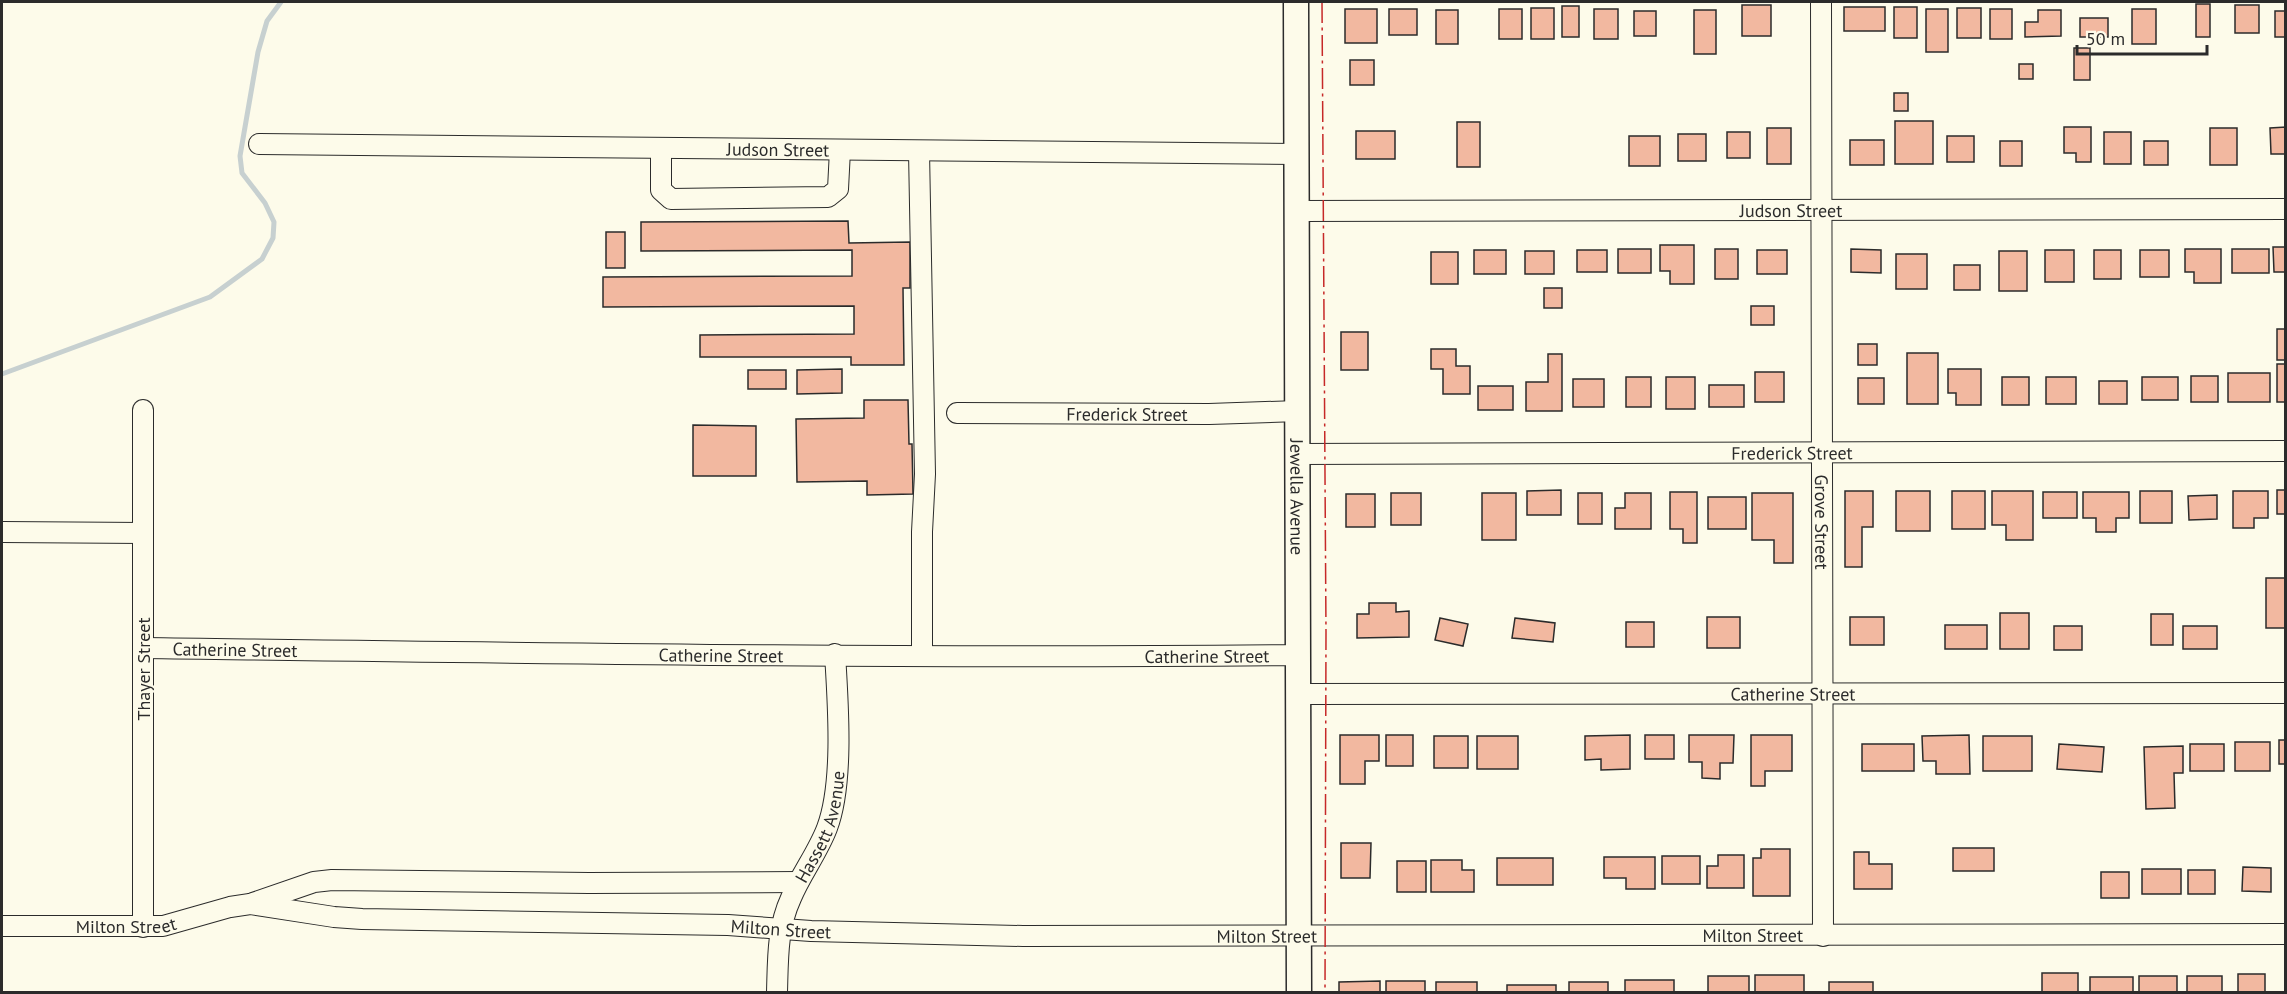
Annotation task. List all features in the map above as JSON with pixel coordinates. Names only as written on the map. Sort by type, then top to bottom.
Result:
[{"type":"main road","name":"Jewella Avenue","points":[[1296,2],[1299,993]]},
{"type":"street","name":"Grove Street","points":[[1821,2],[1823,936]]},
{"type":"street","name":"Judson Street","points":[[259,144],[1297,154]]},
{"type":"street","points":[[661,148],[661,190],[671,199],[828,197],[838,189],[840,150]]},
{"type":"street","points":[[919,151],[925,474],[922,532],[922,655]]},
{"type":"street","name":"Judson Street","points":[[1297,211],[2286,209]]},
{"type":"street","name":"Thayer Street","points":[[143,410],[143,927]]},
{"type":"street","name":"Frederick Street","points":[[957,413],[1209,414],[1298,411]]},
{"type":"street","name":"Frederick Street","points":[[1298,454],[2286,451]]},
{"type":"street","points":[[2,532],[143,533]]},
{"type":"street","name":"Catherine Street","points":[[143,648],[1135,657],[1298,655]]},
{"type":"street","name":"Hassett Avenue","points":[[777,993],[780,929],[798,882],[827,829],[834,801],[838,701],[835,654]]},
{"type":"street","name":"Catherine Street","points":[[1299,694],[2286,693]]},
{"type":"street","name":"Milton Street","points":[[2,926],[163,926],[230,907],[250,904],[314,882],[332,880],[589,883],[798,882]]},
{"type":"street","name":"Milton Street","points":[[250,904],[362,920],[728,925],[780,929],[1023,936],[2286,934]]},
{"type":"building","points":[[2196,4],[2210,4],[2210,37],[2196,37]]},
{"type":"building","points":[[1742,5],[1771,5],[1771,36],[1742,36]]},
{"type":"building","points":[[2235,5],[2259,5],[2259,33],[2235,33]]},
{"type":"building","points":[[1562,6],[1579,6],[1579,37],[1562,37]]},
{"type":"building","points":[[1844,7],[1885,7],[1885,31],[1844,31]]},
{"type":"building","points":[[1894,7],[1917,7],[1917,38],[1894,38]]},
{"type":"building","points":[[1531,8],[1554,8],[1554,39],[1531,39]]},
{"type":"building","points":[[1957,8],[1981,8],[1981,38],[1957,38]]},
{"type":"building","points":[[1345,9],[1377,9],[1377,43],[1345,43]]},
{"type":"building","points":[[1389,9],[1417,9],[1417,35],[1389,35]]},
{"type":"building","points":[[1499,9],[1522,9],[1522,39],[1499,39]]},
{"type":"building","points":[[1594,9],[1618,9],[1618,39],[1594,39]]},
{"type":"building","points":[[1926,9],[1948,9],[1948,52],[1926,52]]},
{"type":"building","points":[[1990,9],[2012,9],[2012,39],[1990,39]]},
{"type":"building","points":[[2132,9],[2156,9],[2156,44],[2132,44]]},
{"type":"building","points":[[1436,10],[1458,10],[1458,44],[1436,44]]},
{"type":"building","points":[[1694,10],[1716,10],[1716,54],[1694,54]]},
{"type":"building","points":[[2038,10],[2061,10],[2061,36],[2025,37],[2025,22],[2038,22]]},
{"type":"building","points":[[1634,11],[1656,11],[1656,36],[1634,36]]},
{"type":"building","points":[[2275,11],[2286,11],[2286,37],[2275,37]]},
{"type":"building","points":[[2080,18],[2108,18],[2108,37],[2080,37]]},
{"type":"building","points":[[2074,48],[2090,48],[2090,80],[2074,80]]},
{"type":"building","points":[[1350,60],[1374,60],[1374,85],[1350,85]]},
{"type":"building","points":[[2019,64],[2033,64],[2033,79],[2019,79]]},
{"type":"building","points":[[1894,93],[1908,93],[1908,111],[1894,111]]},
{"type":"building","points":[[1895,121],[1933,121],[1933,164],[1895,164]]},
{"type":"building","points":[[1457,122],[1480,122],[1480,167],[1457,167]]},
{"type":"building","points":[[2064,127],[2091,127],[2091,162],[2076,162],[2076,153],[2064,153]]},
{"type":"building","points":[[2286,127],[2286,154],[2271,154],[2270,128]]},
{"type":"building","points":[[1767,128],[1791,128],[1791,164],[1767,164]]},
{"type":"building","points":[[2210,128],[2237,128],[2237,165],[2210,165]]},
{"type":"building","points":[[1356,131],[1395,131],[1395,159],[1356,159]]},
{"type":"building","points":[[1727,132],[1750,132],[1750,158],[1727,158]]},
{"type":"building","points":[[2104,132],[2131,132],[2131,164],[2104,164]]},
{"type":"building","points":[[1678,134],[1706,134],[1706,161],[1678,161]]},
{"type":"building","points":[[1629,136],[1660,136],[1660,166],[1629,166]]},
{"type":"building","points":[[1947,136],[1974,136],[1974,162],[1947,162]]},
{"type":"building","points":[[1850,140],[1884,140],[1884,165],[1850,165]]},
{"type":"building","points":[[2000,141],[2022,141],[2022,166],[2000,166]]},
{"type":"building","points":[[2144,141],[2168,141],[2168,165],[2144,165]]},
{"type":"building","points":[[848,221],[849,243],[910,242],[910,288],[903,288],[904,365],[851,365],[851,357],[700,357],[700,335],[854,334],[854,306],[603,307],[603,277],[852,276],[852,250],[641,251],[641,222]]},
{"type":"building","points":[[606,232],[625,232],[625,268],[606,268]]},
{"type":"building","points":[[1660,245],[1694,245],[1694,284],[1670,284],[1670,271],[1660,271]]},
{"type":"building","points":[[2273,247],[2286,247],[2286,285],[2285,272],[2274,272]]},
{"type":"building","points":[[1618,249],[1651,249],[1651,273],[1618,273]]},
{"type":"building","points":[[1715,249],[1738,249],[1738,279],[1715,279]]},
{"type":"building","points":[[1851,249],[1881,250],[1881,273],[1851,272]]},
{"type":"building","points":[[2185,249],[2221,249],[2221,283],[2194,283],[2194,272],[2185,272]]},
{"type":"building","points":[[2232,249],[2269,249],[2269,273],[2232,273]]},
{"type":"building","points":[[1474,250],[1506,250],[1506,274],[1474,274]]},
{"type":"building","points":[[1577,250],[1607,250],[1607,272],[1577,272]]},
{"type":"building","points":[[1757,250],[1787,250],[1787,274],[1757,274]]},
{"type":"building","points":[[2045,250],[2074,250],[2074,282],[2045,282]]},
{"type":"building","points":[[2094,250],[2121,250],[2121,279],[2094,279]]},
{"type":"building","points":[[2140,250],[2169,250],[2169,277],[2140,277]]},
{"type":"building","points":[[1525,251],[1554,251],[1554,274],[1525,274]]},
{"type":"building","points":[[1999,251],[2027,251],[2027,291],[1999,291]]},
{"type":"building","points":[[1431,252],[1458,252],[1458,284],[1431,284]]},
{"type":"building","points":[[1896,254],[1927,254],[1927,289],[1896,289]]},
{"type":"building","points":[[1954,265],[1980,265],[1980,290],[1954,290]]},
{"type":"building","points":[[1544,288],[1562,288],[1562,308],[1544,308]]},
{"type":"building","points":[[1751,306],[1774,306],[1774,325],[1751,325]]},
{"type":"building","points":[[2277,329],[2286,329],[2286,360],[2277,360]]},
{"type":"building","points":[[1341,332],[1368,332],[1368,370],[1341,370]]},
{"type":"building","points":[[1858,344],[1877,344],[1877,365],[1858,365]]},
{"type":"building","points":[[1431,349],[1456,349],[1456,366],[1470,366],[1470,394],[1443,394],[1443,369],[1431,369]]},
{"type":"building","points":[[1907,353],[1938,353],[1938,404],[1907,404]]},
{"type":"building","points":[[1548,354],[1562,354],[1562,411],[1526,411],[1526,382],[1548,382]]},
{"type":"building","points":[[2277,364],[2286,364],[2286,402],[2277,402]]},
{"type":"building","points":[[842,369],[842,393],[797,394],[797,370]]},
{"type":"building","points":[[1948,369],[1981,369],[1981,405],[1956,405],[1956,393],[1948,393]]},
{"type":"building","points":[[748,370],[786,370],[786,389],[748,389]]},
{"type":"building","points":[[1755,372],[1784,372],[1784,402],[1755,402]]},
{"type":"building","points":[[2228,373],[2270,373],[2270,402],[2228,402]]},
{"type":"building","points":[[2191,376],[2218,376],[2218,402],[2191,402]]},
{"type":"building","points":[[1626,377],[1651,377],[1651,407],[1626,407]]},
{"type":"building","points":[[1666,377],[1695,377],[1695,409],[1666,409]]},
{"type":"building","points":[[2002,377],[2029,377],[2029,405],[2002,405]]},
{"type":"building","points":[[2046,377],[2076,377],[2076,404],[2046,404]]},
{"type":"building","points":[[2142,377],[2178,377],[2178,400],[2142,400]]},
{"type":"building","points":[[1858,378],[1884,378],[1884,404],[1858,404]]},
{"type":"building","points":[[1573,379],[1604,379],[1604,407],[1573,407]]},
{"type":"building","points":[[2099,381],[2127,381],[2127,404],[2099,404]]},
{"type":"building","points":[[1709,385],[1744,385],[1744,407],[1709,407]]},
{"type":"building","points":[[1478,386],[1513,386],[1513,410],[1478,410]]},
{"type":"building","points":[[864,400],[908,400],[913,494],[867,495],[867,481],[797,482],[796,419],[864,418]]},
{"type":"building","points":[[693,425],[756,426],[756,476],[693,476]]},
{"type":"building","points":[[1561,490],[1561,515],[1527,515],[1527,491]]},
{"type":"building","points":[[2277,490],[2286,490],[2286,514],[2277,514]]},
{"type":"building","points":[[1845,491],[1873,491],[1873,527],[1862,527],[1862,567],[1845,567]]},
{"type":"building","points":[[1896,491],[1930,491],[1930,531],[1896,531]]},
{"type":"building","points":[[1952,491],[1985,491],[1985,529],[1952,529]]},
{"type":"building","points":[[1992,491],[2033,491],[2033,540],[2006,540],[2006,525],[1992,525]]},
{"type":"building","points":[[2140,491],[2172,491],[2172,523],[2140,523]]},
{"type":"building","points":[[2233,491],[2268,491],[2268,518],[2254,518],[2254,528],[2233,528]]},
{"type":"building","points":[[1670,492],[1697,492],[1697,543],[1683,543],[1683,529],[1670,529]]},
{"type":"building","points":[[2043,492],[2077,492],[2077,518],[2043,518]]},
{"type":"building","points":[[2083,492],[2129,492],[2129,518],[2116,518],[2116,532],[2096,532],[2096,518],[2083,518]]},
{"type":"building","points":[[1391,493],[1421,493],[1421,525],[1391,525]]},
{"type":"building","points":[[1482,493],[1516,493],[1516,540],[1482,540]]},
{"type":"building","points":[[1578,493],[1602,493],[1602,524],[1578,524]]},
{"type":"building","points":[[1625,493],[1651,493],[1651,529],[1615,529],[1615,508],[1625,508]]},
{"type":"building","points":[[1752,493],[1793,493],[1793,563],[1774,563],[1774,540],[1752,540]]},
{"type":"building","points":[[1346,494],[1375,494],[1375,527],[1346,527]]},
{"type":"building","points":[[2217,495],[2217,519],[2189,520],[2188,496]]},
{"type":"building","points":[[1708,497],[1746,497],[1746,529],[1708,529]]},
{"type":"building","points":[[2266,578],[2286,578],[2286,628],[2266,628]]},
{"type":"building","points":[[1369,603],[1396,603],[1396,612],[1409,611],[1409,637],[1357,638],[1357,614],[1369,614]]},
{"type":"building","points":[[2000,613],[2029,613],[2029,649],[2000,649]]},
{"type":"building","points":[[2151,614],[2173,614],[2173,645],[2151,645]]},
{"type":"building","points":[[1707,617],[1740,617],[1740,648],[1707,648]]},
{"type":"building","points":[[1850,617],[1884,617],[1884,645],[1850,645]]},
{"type":"building","points":[[1440,618],[1468,624],[1463,646],[1435,640]]},
{"type":"building","points":[[1515,618],[1555,623],[1553,642],[1512,638]]},
{"type":"building","points":[[1626,622],[1654,622],[1654,647],[1626,647]]},
{"type":"building","points":[[1945,625],[1987,625],[1987,649],[1945,649]]},
{"type":"building","points":[[2054,626],[2082,626],[2082,650],[2054,650]]},
{"type":"building","points":[[2183,626],[2217,626],[2217,649],[2183,649]]},
{"type":"building","points":[[1340,735],[1379,735],[1379,761],[1365,761],[1365,784],[1340,784]]},
{"type":"building","points":[[1386,735],[1413,735],[1413,766],[1386,766]]},
{"type":"building","points":[[1630,735],[1630,769],[1601,770],[1601,759],[1585,760],[1585,736]]},
{"type":"building","points":[[1645,735],[1674,735],[1674,759],[1645,759]]},
{"type":"building","points":[[1689,735],[1734,735],[1733,763],[1720,763],[1720,779],[1702,778],[1702,762],[1689,762]]},
{"type":"building","points":[[1751,735],[1792,735],[1792,771],[1765,771],[1765,786],[1751,786]]},
{"type":"building","points":[[1969,735],[1970,774],[1936,774],[1936,761],[1923,761],[1922,736]]},
{"type":"building","points":[[1434,736],[1468,736],[1468,768],[1434,768]]},
{"type":"building","points":[[1477,736],[1518,736],[1518,769],[1477,769]]},
{"type":"building","points":[[1983,736],[2032,736],[2032,771],[1983,771]]},
{"type":"building","points":[[2279,740],[2286,740],[2286,764],[2279,764]]},
{"type":"building","points":[[2235,742],[2270,742],[2270,771],[2235,771]]},
{"type":"building","points":[[1862,744],[1914,744],[1914,771],[1862,771]]},
{"type":"building","points":[[2059,744],[2104,747],[2102,772],[2057,769]]},
{"type":"building","points":[[2190,744],[2224,744],[2224,771],[2190,771]]},
{"type":"building","points":[[2183,746],[2183,773],[2174,773],[2175,808],[2146,809],[2144,747]]},
{"type":"building","points":[[1341,843],[1371,843],[1370,878],[1341,878]]},
{"type":"building","points":[[1953,848],[1994,848],[1994,871],[1953,871]]},
{"type":"building","points":[[1761,849],[1790,849],[1790,896],[1753,896],[1753,858],[1761,858]]},
{"type":"building","points":[[1854,852],[1869,852],[1869,864],[1892,864],[1892,889],[1854,889]]},
{"type":"building","points":[[1718,855],[1744,855],[1744,888],[1707,888],[1707,866],[1718,866]]},
{"type":"building","points":[[1662,856],[1700,856],[1700,884],[1662,884]]},
{"type":"building","points":[[1604,857],[1655,857],[1655,889],[1626,889],[1626,878],[1604,878]]},
{"type":"building","points":[[1497,858],[1553,858],[1553,885],[1497,885]]},
{"type":"building","points":[[1431,860],[1462,860],[1462,870],[1474,870],[1474,892],[1431,892]]},
{"type":"building","points":[[1397,861],[1426,861],[1426,892],[1397,892]]},
{"type":"building","points":[[2243,867],[2271,868],[2271,892],[2242,891]]},
{"type":"building","points":[[2142,869],[2181,869],[2181,894],[2142,894]]},
{"type":"building","points":[[2188,870],[2215,870],[2215,894],[2188,894]]},
{"type":"building","points":[[2101,872],[2129,872],[2129,898],[2101,898]]},
{"type":"building","points":[[2042,973],[2078,973],[2078,992],[2042,992]]},
{"type":"building","points":[[2238,974],[2265,974],[2265,992],[2238,992]]},
{"type":"building","points":[[1755,975],[1804,975],[1804,992],[1755,992]]},
{"type":"building","points":[[1708,976],[1749,976],[1749,992],[1708,992]]},
{"type":"building","points":[[2139,976],[2177,976],[2177,992],[2139,992]]},
{"type":"building","points":[[2187,976],[2222,976],[2222,992],[2187,992]]},
{"type":"building","points":[[2090,977],[2133,977],[2133,992],[2090,992]]},
{"type":"building","points":[[1625,980],[1674,980],[1674,992],[1625,992]]},
{"type":"building","points":[[1380,981],[1380,992],[1339,992],[1339,982]]},
{"type":"building","points":[[1386,981],[1425,981],[1425,992],[1386,992]]},
{"type":"building","points":[[1436,982],[1477,982],[1477,992],[1436,992]]},
{"type":"building","points":[[1569,982],[1608,982],[1608,992],[1569,992]]},
{"type":"building","points":[[1829,982],[1873,982],[1873,992],[1829,992]]},
{"type":"building","points":[[1507,985],[1556,985],[1556,992],[1507,992]]},
{"type":"waterway","points":[[2,374],[210,297],[262,259],[273,238],[274,222],[265,203],[242,173],[240,156],[258,52],[267,21],[281,2]]},
{"type":"power","points":[[1322,2],[1326,632],[1325,992]]}]
